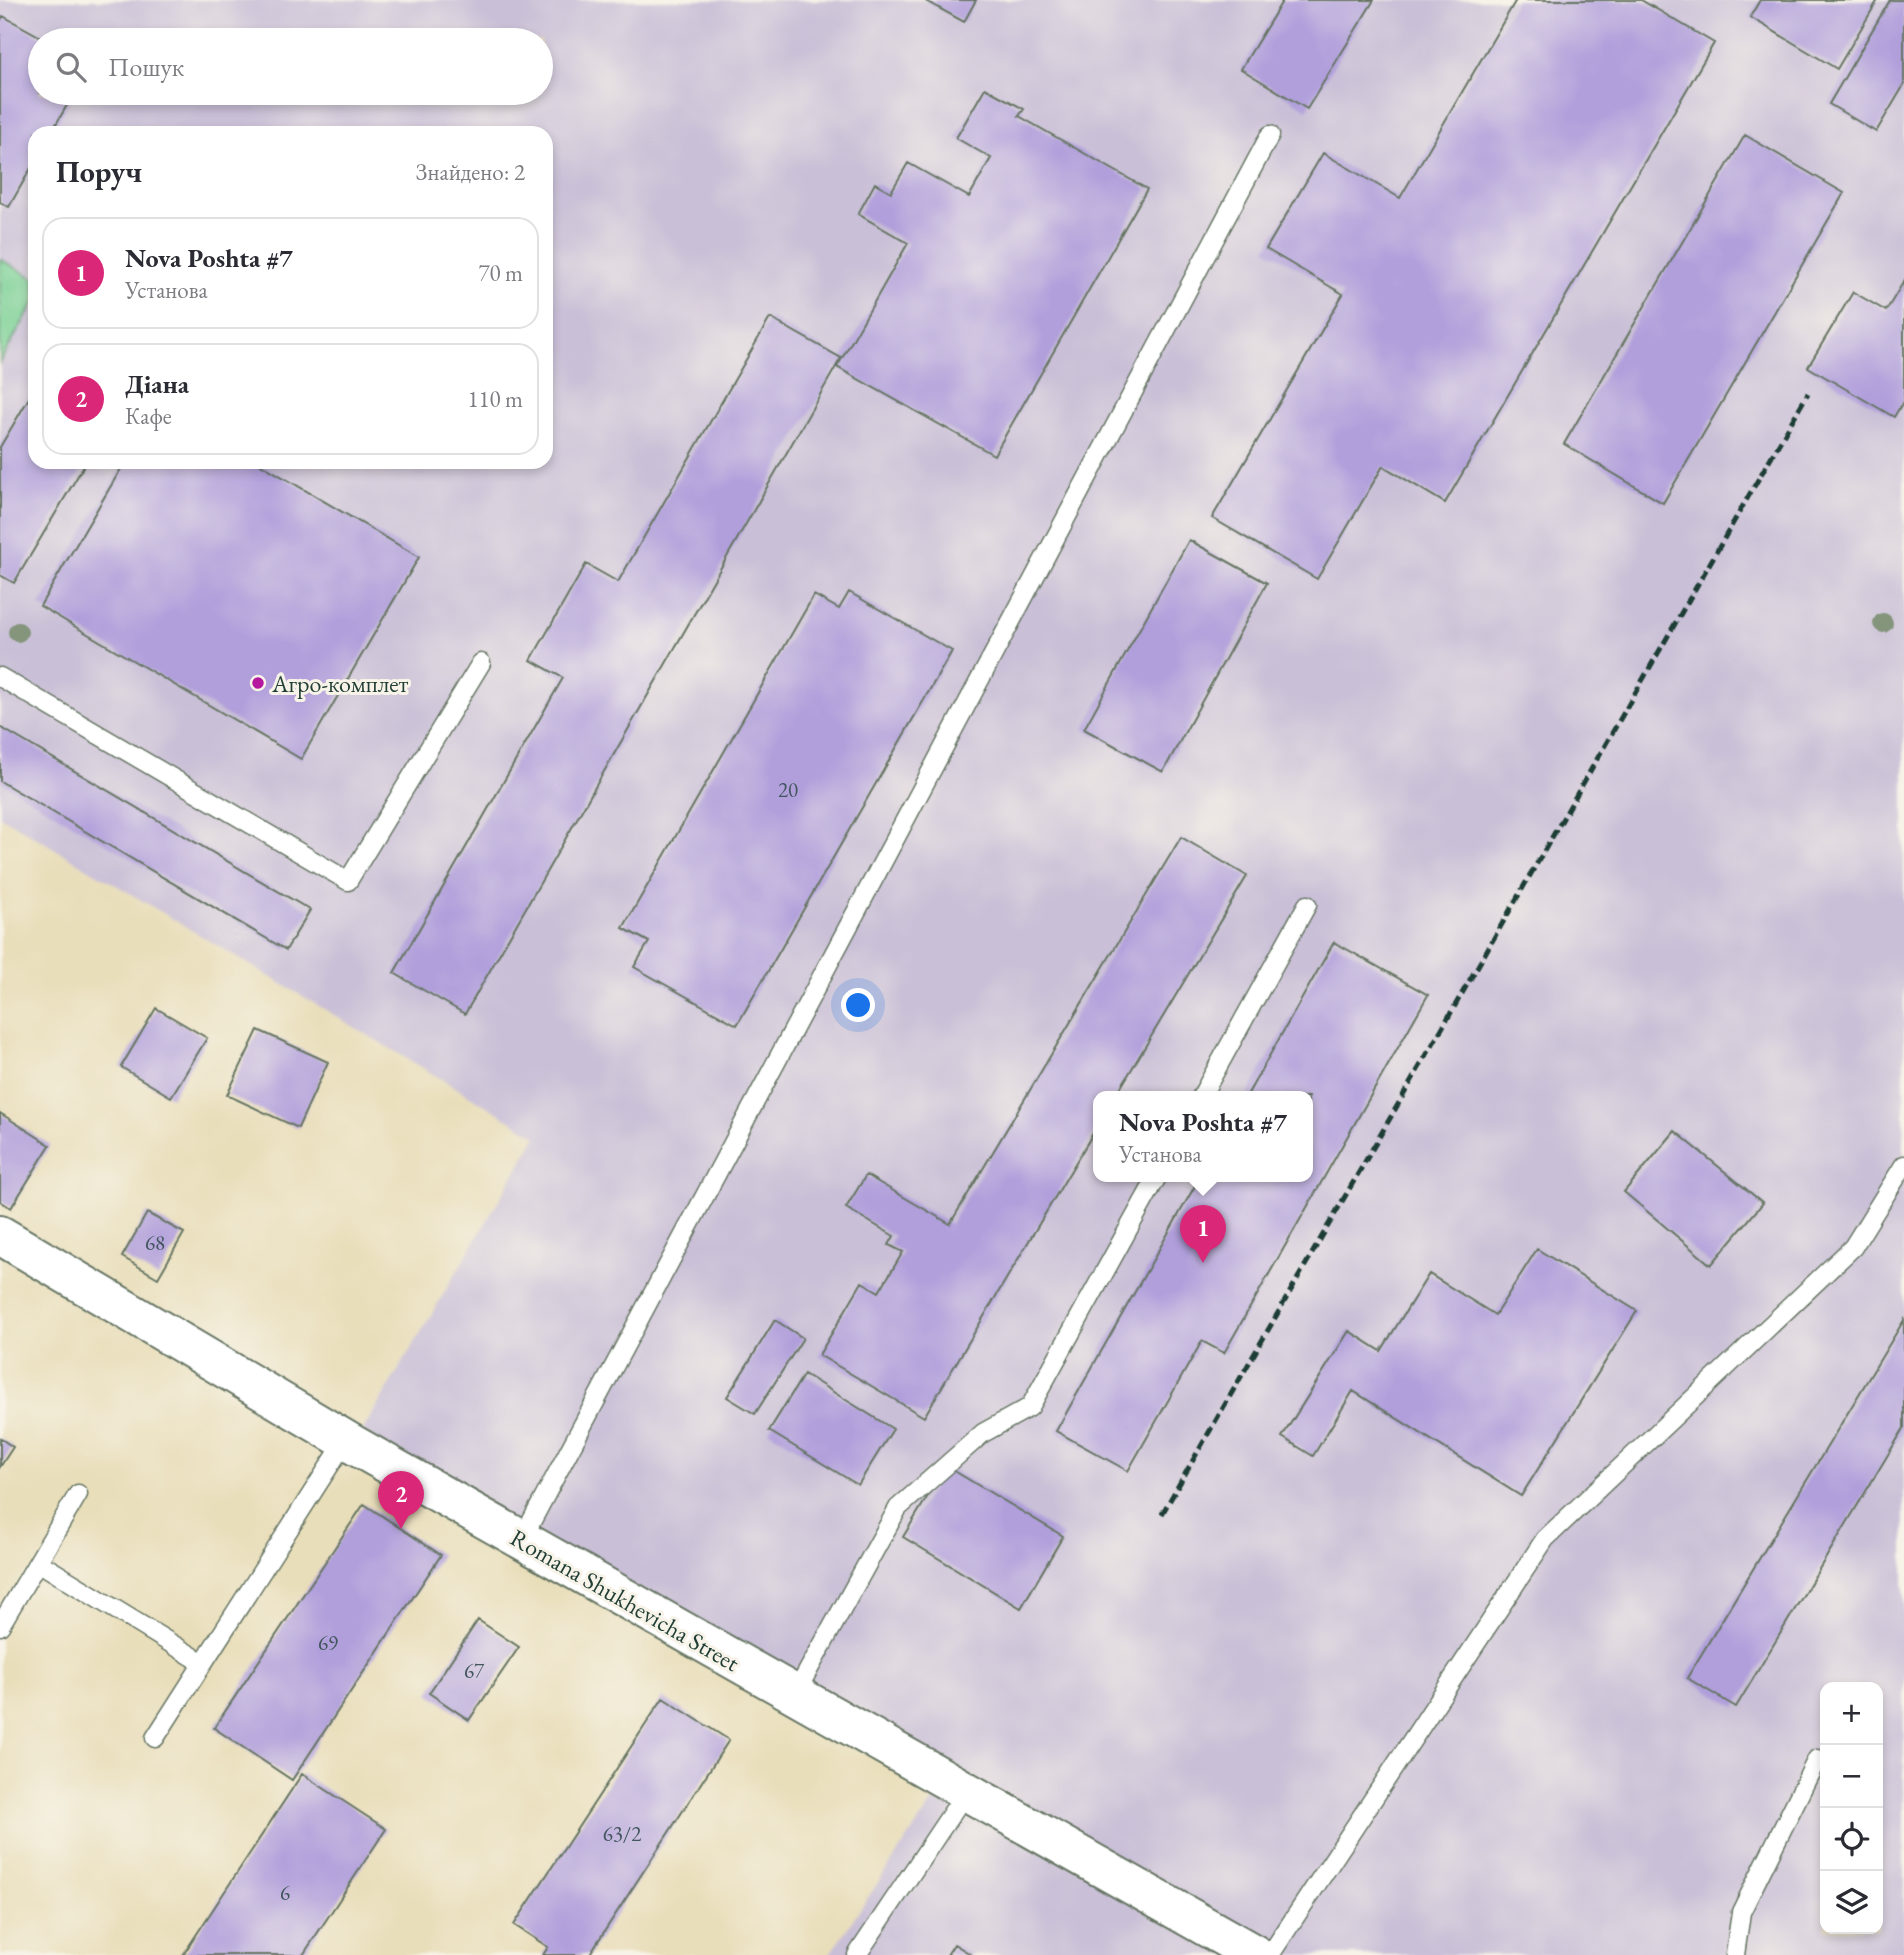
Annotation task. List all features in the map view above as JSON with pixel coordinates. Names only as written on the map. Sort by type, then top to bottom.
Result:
[{"type":"street","name":"Romana Shukhevicha Street","points":[[0,1235],[522,1541],[1256,1955]]},
{"type":"lane","points":[[522,1541],[1270,135]]},
{"type":"lane","points":[[0,677],[348,881],[481,663]]},
{"type":"lane","points":[[1204,1091],[1307,905]]},
{"type":"lane","points":[[1270,1955],[1545,1538],[1853,1247],[1904,1165]]},
{"type":"lane","points":[[794,1696],[898,1508],[983,1433],[1030,1407],[1154,1182]]},
{"type":"lane","points":[[155,1738],[346,1440]]},
{"type":"lane","points":[[0,1626],[78,1494]]},
{"type":"lane","points":[[38,1562],[203,1663]]},
{"type":"lane","points":[[1735,1955],[1741,1912],[1817,1759]]},
{"type":"lane","points":[[857,1955],[966,1792]]},
{"type":"shaded area","points":[[0,0],[1904,0],[1904,1955],[829,1955],[946,1782],[354,1445],[537,1136],[0,816]]},
{"type":"green space","points":[[0,259],[28,275],[28,313],[0,362]]},
{"type":"building","points":[[924,0],[976,0],[964,22]]},
{"type":"building","points":[[1283,0],[1374,0],[1307,109],[1241,69]]},
{"type":"building","points":[[1516,0],[1641,0],[1714,43],[1445,503],[1383,466],[1317,579],[1212,518],[1343,294],[1266,249],[1323,153],[1400,198]]},
{"type":"building","points":[[1760,0],[1878,0],[1837,69],[1750,17]]},
{"type":"building","points":[[1890,0],[1904,0],[1904,85],[1876,132],[1829,104]]},
{"type":"building","points":[[3,16],[28,30],[28,105],[67,105],[55,126],[28,126],[28,173],[9,207],[0,202],[0,21]]},
{"type":"building","points":[[985,88],[1024,109],[1019,116],[1147,189],[994,455],[837,367],[908,243],[858,214],[875,183],[891,192],[908,163],[969,197],[991,158],[956,138]]},
{"type":"building","points":[[1745,135],[1844,193],[1663,503],[1564,444]]},
{"type":"building","points":[[1904,281],[1904,400],[1894,417],[1808,367],[1853,292],[1886,311]]},
{"type":"building","points":[[770,318],[841,358],[465,1014],[394,973],[563,678],[531,660],[586,564],[618,582]]},
{"type":"building","points":[[28,400],[28,469],[82,469],[14,583],[0,575],[0,447]]},
{"type":"building","name":"Агро-комплет","points":[[121,469],[269,469],[419,557],[301,759],[40,606]]},
{"type":"building","points":[[1189,540],[1267,583],[1163,772],[1084,729]]},
{"type":"building","points":[[849,592],[952,651],[737,1025],[634,967],[649,942],[623,928],[814,595],[839,609]]},
{"type":"building","points":[[0,727],[310,910],[286,950],[0,781]]},
{"type":"building","points":[[1181,837],[1247,876],[1119,1091],[1093,1091],[1093,1133],[924,1417],[819,1355],[862,1282],[879,1292],[903,1252],[889,1245],[894,1236],[846,1208],[866,1175],[950,1224]]},
{"type":"building","points":[[1334,942],[1428,995],[1224,1353],[1202,1341],[1128,1471],[1056,1431],[1197,1182],[1313,1182],[1313,1091],[1249,1091]]},
{"type":"building","points":[[156,1008],[207,1038],[171,1097],[121,1067]]},
{"type":"building","points":[[258,1030],[328,1062],[298,1128],[227,1095]]},
{"type":"building","points":[[0,1113],[50,1145],[11,1208],[0,1201]]},
{"type":"building","points":[[1675,1131],[1763,1203],[1711,1265],[1624,1192]]},
{"type":"building","points":[[147,1213],[184,1233],[158,1278],[122,1257]]},
{"type":"building","points":[[1537,1249],[1637,1311],[1521,1496],[1353,1391],[1313,1456],[1282,1437],[1349,1331],[1381,1351],[1429,1274],[1495,1315]]},
{"type":"building","points":[[775,1320],[803,1338],[755,1414],[727,1397]]},
{"type":"building","points":[[1904,1320],[1904,1428],[1736,1707],[1687,1678]]},
{"type":"building","points":[[804,1374],[893,1429],[858,1485],[769,1431]]},
{"type":"building","points":[[0,1438],[13,1447],[0,1467]]},
{"type":"building","points":[[946,1466],[1063,1536],[1021,1608],[903,1537]]},
{"type":"building","points":[[364,1504],[441,1555],[292,1780],[214,1728]]},
{"type":"building","points":[[478,1620],[519,1647],[469,1720],[429,1693]]},
{"type":"building","points":[[663,1698],[729,1740],[589,1955],[543,1955],[548,1947],[514,1925]]},
{"type":"building","points":[[302,1774],[386,1829],[303,1955],[183,1955]]},
{"type":"building","points":[[954,1944],[972,1955],[947,1955]]},
{"type":"railway","points":[[1162,1514],[1808,393]]},
{"type":"place","name":"Агро-комплет","points":[[258,683]]},
{"type":"place","name":"Nova Poshta #7","points":[[1203,1263]]},
{"type":"place","name":"Діана","points":[[401,1529]]}]
